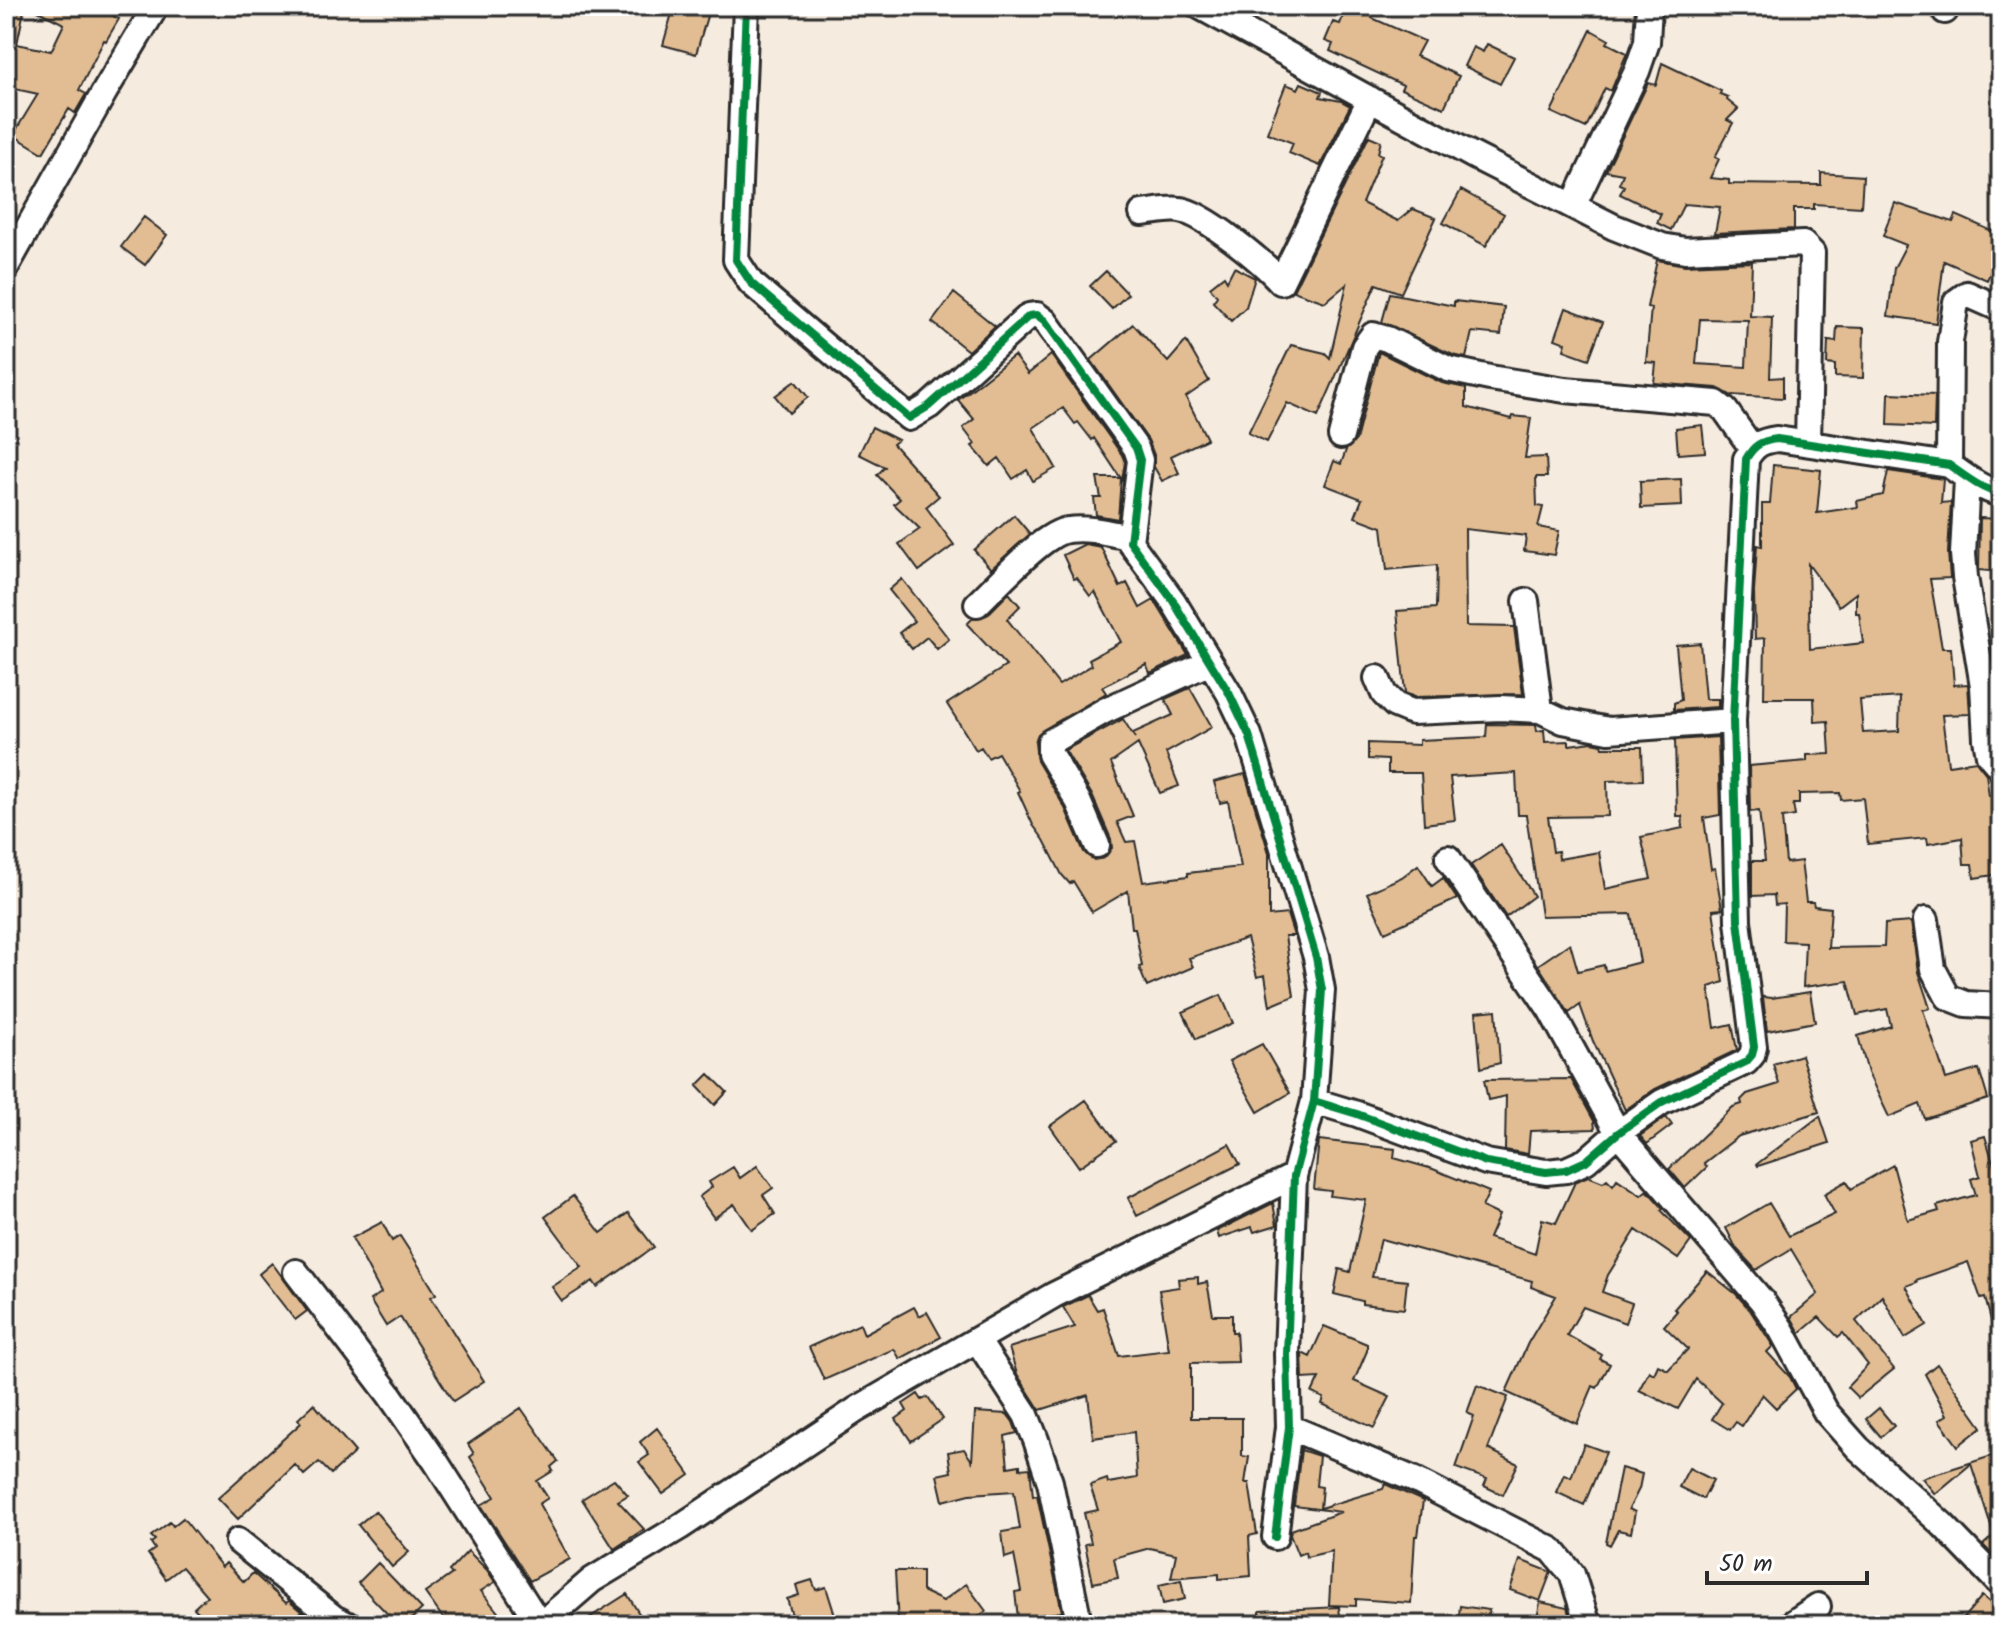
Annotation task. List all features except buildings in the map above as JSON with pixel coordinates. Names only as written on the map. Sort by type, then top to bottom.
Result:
[{"type":"street","points":[[6,267],[156,6]]},
{"type":"street","points":[[746,6],[736,260],[741,271],[751,283],[909,418],[929,406],[1029,316],[1037,315],[1045,321],[1136,448],[1140,460],[1129,537],[1133,548],[1173,601],[1229,693],[1249,735],[1316,957],[1322,990],[1314,1101],[1294,1176],[1287,1354],[1289,1427],[1275,1537]]},
{"type":"street","points":[[1199,6],[1614,227],[1674,249],[1803,244],[1808,247],[1812,253],[1808,443]]},
{"type":"street","points":[[1573,206],[1637,71],[1647,42],[1649,6]]},
{"type":"street","points":[[1142,213],[1181,209],[1262,261],[1281,282],[1370,99]]},
{"type":"street","points":[[2001,309],[1967,294],[1956,302],[1950,342],[1965,577],[1983,686],[1986,739],[1989,755],[2001,769]]},
{"type":"street","points":[[1341,436],[1364,347],[1373,335],[1448,369],[1490,378],[1565,390],[1716,403],[1725,410],[1752,448]]},
{"type":"street","points":[[1314,1101],[1486,1162],[1546,1172],[1566,1170],[1586,1161],[1618,1133],[1662,1102],[1746,1062],[1754,1047],[1738,921],[1733,721],[1746,459],[1752,448],[1762,441],[1777,439],[1808,443],[1958,472],[2001,494]]},
{"type":"street","points":[[977,604],[1038,546],[1061,531],[1087,529],[1129,537]]},
{"type":"street","points":[[1526,601],[1540,710]]},
{"type":"street","points":[[1097,845],[1078,801],[1050,754],[1050,742],[1104,711],[1210,662]]},
{"type":"street","points":[[1377,678],[1384,694],[1395,705],[1412,712],[1500,708],[1540,710],[1563,721],[1609,730],[1733,721]]},
{"type":"street","points":[[1448,858],[1550,1009],[1618,1133],[1762,1301],[1781,1329],[1826,1412],[1858,1448],[1943,1525],[2001,1585]]},
{"type":"street","points":[[1926,920],[1933,969],[1948,997],[1966,1004],[2001,1006]]},
{"type":"street","points":[[296,1272],[389,1394],[540,1625],[592,1580],[680,1527],[856,1410],[1054,1295],[1294,1176]]},
{"type":"street","points":[[977,1340],[1026,1415],[1050,1482],[1077,1612],[1073,1625]]},
{"type":"street","points":[[1289,1427],[1415,1480],[1552,1550],[1572,1574],[1588,1625]]},
{"type":"street","points":[[238,1541],[334,1618],[348,1625]]},
{"type":"street","points":[[1790,1625],[1818,1606]]},
{"type":"cycle path","points":[[746,6],[736,260],[751,283],[909,418],[929,406],[1029,316],[1037,315],[1045,321],[1136,448],[1140,460],[1130,542],[1173,601],[1229,693],[1249,735],[1316,957],[1322,990],[1314,1101]]},
{"type":"cycle path","points":[[1275,1537],[1289,1427],[1287,1354],[1294,1176],[1314,1101],[1486,1162],[1546,1172],[1566,1170],[1586,1161],[1618,1133],[1662,1102],[1746,1062],[1752,1055],[1754,1047],[1738,921],[1733,721],[1746,459],[1749,454],[1758,444],[1777,439],[1949,465],[1980,486],[2001,494]]}]
